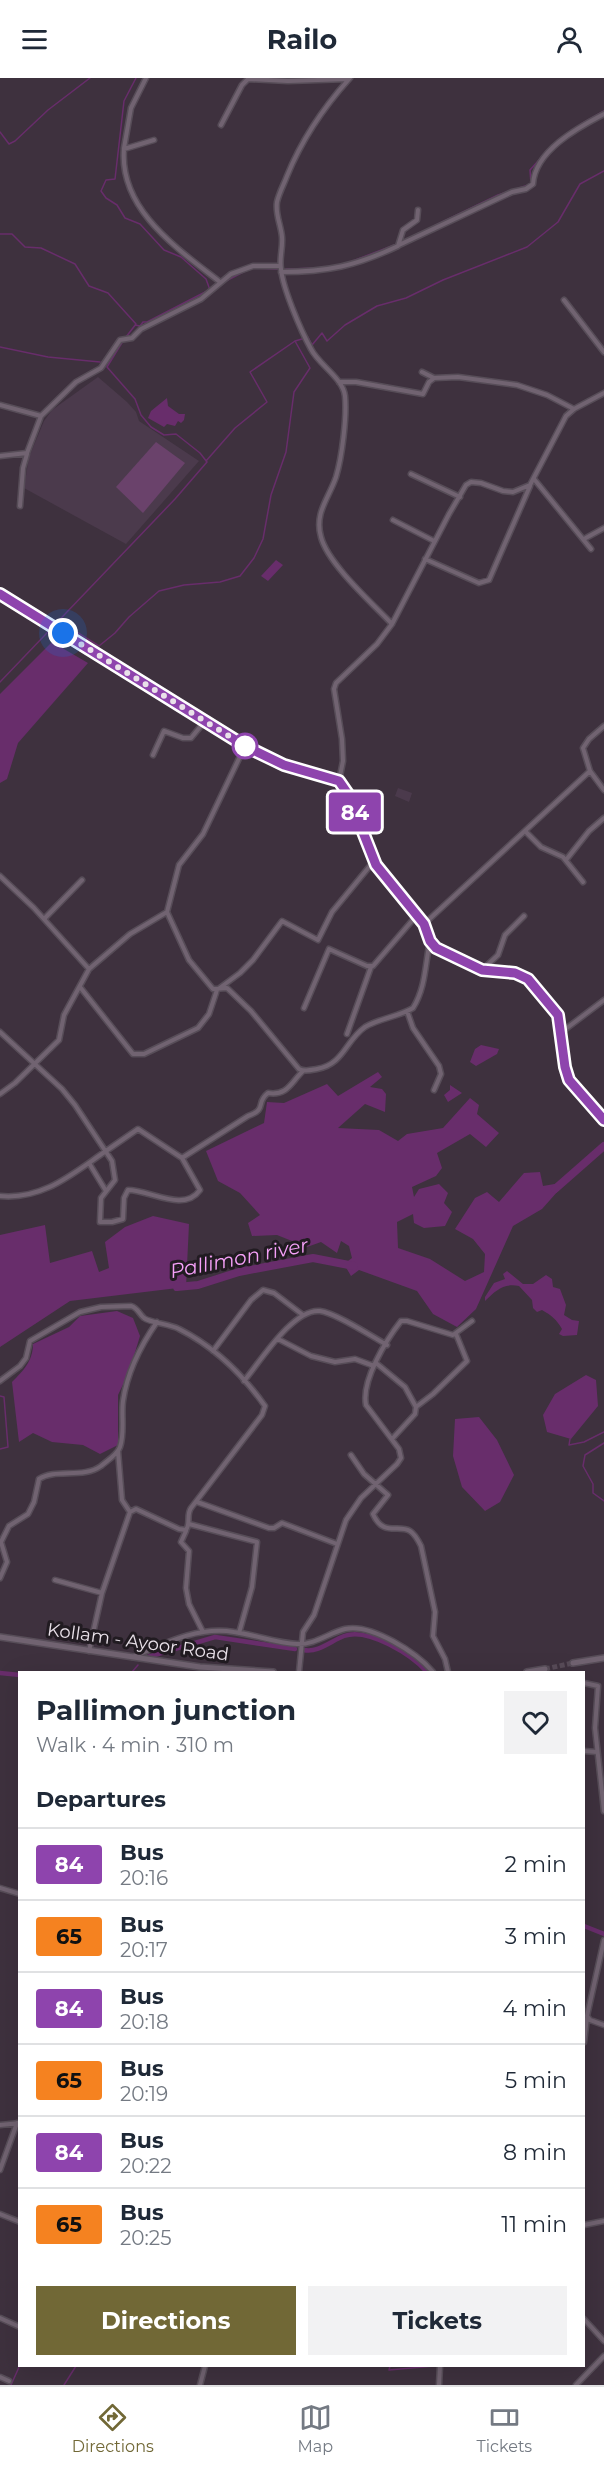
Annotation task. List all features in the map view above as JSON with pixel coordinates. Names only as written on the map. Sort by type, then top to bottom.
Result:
[{"type":"main road","name":"Kollam - Ayoor Road","points":[[0,1637],[129,1658],[239,1671]]},
{"type":"main road","points":[[573,1663],[604,1658]]},
{"type":"main road","points":[[533,1671],[545,1669]]},
{"type":"street","points":[[146,78],[131,108],[123,151],[129,190],[148,217],[179,250],[219,284]]},
{"type":"street","points":[[220,125],[247,78],[288,81],[350,78]]},
{"type":"street","points":[[350,78],[306,134],[277,201],[283,250],[280,266],[311,349],[319,363],[339,382],[345,395],[340,458],[335,480],[320,509],[318,526],[321,539],[343,574],[392,624]]},
{"type":"street","points":[[281,272],[319,272],[366,261],[512,192],[526,189],[533,184],[534,171],[552,149],[604,114]]},
{"type":"street","points":[[123,151],[126,147],[154,140]]},
{"type":"street","points":[[399,244],[401,233],[417,219],[418,210]]},
{"type":"street","points":[[20,506],[23,468],[40,416],[76,382],[101,368],[120,340],[129,338],[161,318],[201,298],[231,274],[253,266],[280,266]]},
{"type":"street","points":[[564,300],[604,352]]},
{"type":"street","points":[[422,372],[434,378],[458,377],[517,385],[547,395],[574,409]]},
{"type":"street","points":[[339,382],[356,382],[423,394],[429,382],[434,378]]},
{"type":"street","points":[[425,559],[479,583],[489,580],[530,485],[566,416],[574,409],[604,393]]},
{"type":"street","points":[[0,405],[40,416]]},
{"type":"street","points":[[0,456],[27,453]]},
{"type":"street","points":[[411,474],[460,497]]},
{"type":"street","points":[[534,479],[591,549]]},
{"type":"street","points":[[339,781],[343,762],[334,689],[336,683],[376,644],[392,624],[434,541],[466,485],[471,482],[513,492],[530,485]]},
{"type":"street","points":[[393,520],[434,541]]},
{"type":"street","points":[[584,539],[604,528]]},
{"type":"street","points":[[0,594],[245,746],[284,765],[339,781],[348,794],[374,861],[424,924],[430,941],[436,948],[482,970],[515,973],[528,979],[558,1015],[559,1034],[569,1080],[604,1120]]},
{"type":"street","points":[[153,754],[165,731],[183,738],[191,738],[205,721]]},
{"type":"street","points":[[604,726],[589,739],[583,748],[590,771],[604,790]]},
{"type":"street","points":[[245,746],[203,834],[179,865],[167,912],[189,960],[213,989],[227,988],[239,998],[303,1071]]},
{"type":"street","points":[[424,924],[590,771]]},
{"type":"street","points":[[566,860],[589,831],[604,818]]},
{"type":"street","points":[[525,832],[542,847],[566,860],[582,882]]},
{"type":"street","points":[[80,987],[133,1054],[138,1056],[198,1028],[209,1014],[217,990],[253,960],[282,921],[318,940],[332,912],[374,861]]},
{"type":"street","points":[[0,876],[44,919],[89,969]]},
{"type":"street","points":[[44,919],[82,880]]},
{"type":"street","points":[[0,1094],[59,1040],[64,1015],[89,969],[130,934],[167,912]]},
{"type":"street","points":[[347,1034],[371,966],[375,965],[417,915]]},
{"type":"street","points":[[482,970],[498,955],[504,935],[524,916]]},
{"type":"street","points":[[182,1158],[260,1110],[263,1097],[268,1093],[276,1094],[288,1090],[303,1071],[326,1067],[336,1062],[354,1036],[375,1022],[407,1011],[417,1001],[424,982],[430,941]]},
{"type":"street","points":[[304,1008],[329,949],[371,966]]},
{"type":"street","points":[[559,1034],[604,1000]]},
{"type":"street","points":[[407,1011],[413,1028],[439,1066],[440,1077],[434,1090]]},
{"type":"street","points":[[0,1032],[68,1097],[106,1151],[114,1164],[115,1180],[100,1200],[100,1222],[123,1219],[124,1198],[128,1190],[175,1199],[190,1198],[200,1190],[182,1158],[138,1130],[106,1151],[51,1188],[12,1197],[0,1196]]},
{"type":"street","points":[[90,1162],[106,1191]]},
{"type":"street","points":[[213,1352],[251,1300],[263,1290],[274,1293],[303,1315]]},
{"type":"street","points":[[0,1381],[20,1366],[26,1358],[30,1341],[80,1312],[89,1309],[131,1306],[137,1308],[145,1318],[193,1336],[244,1381],[263,1404],[265,1411],[189,1511],[189,1524],[181,1542],[189,1551],[186,1588],[189,1604],[202,1632]]},
{"type":"street","points":[[244,1381],[291,1323],[312,1311],[325,1312],[387,1345]]},
{"type":"street","points":[[130,1512],[122,1500],[118,1451],[126,1388],[144,1340],[158,1321]]},
{"type":"street","points":[[299,1671],[303,1632],[314,1615],[337,1544],[352,1510],[400,1461],[400,1452],[366,1405],[365,1386],[375,1365],[403,1321],[449,1335],[456,1334],[472,1321]]},
{"type":"street","points":[[416,1407],[467,1361],[456,1334]]},
{"type":"street","points":[[278,1339],[311,1356],[335,1362],[355,1359],[375,1365],[405,1387],[416,1407],[415,1414],[392,1440]]},
{"type":"street","points":[[0,1578],[7,1562],[1,1542],[9,1526],[25,1517],[31,1510],[39,1479],[46,1476],[88,1472],[103,1464],[118,1451]]},
{"type":"street","points":[[351,1455],[364,1474],[381,1487],[388,1496],[374,1517],[388,1528],[408,1530],[416,1536],[421,1546],[436,1615],[433,1636],[445,1659],[448,1671]]},
{"type":"street","points":[[197,1502],[269,1528],[282,1523],[337,1544]]},
{"type":"street","points":[[89,1652],[102,1593],[130,1512],[136,1509],[186,1530]]},
{"type":"street","points":[[189,1524],[257,1542],[252,1587],[239,1633]]},
{"type":"street","points":[[55,1580],[102,1593]]},
{"type":"street","points":[[129,1658],[155,1646],[202,1632],[239,1633],[301,1645],[347,1629],[363,1629],[405,1649],[419,1658],[432,1671]]},
{"type":"street","points":[[585,1683],[598,1686],[595,1728],[604,1811]]},
{"type":"street","points":[[585,1751],[597,1752]]},
{"type":"street","points":[[0,1888],[18,1893]]},
{"type":"street","points":[[585,2034],[604,1940]]},
{"type":"street","points":[[587,2018],[604,2025]]},
{"type":"street","points":[[0,2125],[18,2123],[0,2170]]},
{"type":"street","points":[[0,2214],[18,2221]]},
{"type":"street","points":[[585,2225],[604,2221]]},
{"type":"street","points":[[0,2318],[18,2325]]},
{"type":"street","points":[[585,2320],[604,2341]]},
{"type":"street","points":[[576,2385],[604,2356]]},
{"type":"street","points":[[200,2385],[205,2367]]},
{"type":"street","points":[[439,2385],[440,2367]]},
{"type":"street","points":[[0,2378],[9,2381]]},
{"type":"shaded area","points":[[98,377],[127,402],[136,412],[139,421],[199,461],[126,544],[24,488],[29,457],[44,421],[52,410]]},
{"type":"shaded area","points":[[167,398],[168,406],[179,414],[185,414],[181,423],[178,421],[175,426],[167,424],[164,427],[148,418],[151,411]]},
{"type":"shaded area","points":[[156,442],[185,463],[143,513],[116,487]]},
{"type":"shaded area","points":[[276,560],[283,565],[268,581],[261,576]]},
{"type":"shaded area","points":[[52,642],[88,663],[18,743],[7,779],[0,783],[0,694]]},
{"type":"shaded area","points":[[398,788],[412,793],[409,802],[395,796]]},
{"type":"shaded area","points":[[481,1045],[499,1049],[497,1054],[476,1066],[470,1062],[475,1049]]},
{"type":"shaded area","points":[[378,1072],[382,1077],[370,1087],[382,1089],[386,1094],[385,1112],[365,1104],[338,1128],[379,1130],[398,1141],[407,1134],[443,1128],[470,1098],[479,1105],[477,1114],[499,1133],[486,1147],[470,1134],[437,1153],[442,1168],[436,1176],[412,1187],[414,1197],[419,1189],[439,1184],[448,1193],[444,1203],[452,1212],[445,1226],[424,1228],[414,1223],[413,1214],[397,1222],[398,1248],[430,1259],[465,1281],[484,1272],[485,1254],[473,1239],[455,1229],[475,1198],[487,1192],[499,1202],[524,1173],[540,1172],[543,1186],[566,1182],[542,1209],[513,1226],[476,1309],[457,1327],[433,1314],[417,1291],[359,1270],[351,1276],[344,1264],[352,1258],[349,1246],[341,1241],[337,1253],[321,1242],[307,1247],[277,1235],[252,1236],[248,1223],[260,1215],[240,1193],[218,1181],[206,1151],[264,1123],[267,1102],[284,1103],[327,1084],[338,1096]]},
{"type":"shaded area","points":[[450,1085],[462,1093],[448,1102],[444,1095],[450,1090]]},
{"type":"shaded area","points":[[153,1216],[189,1224],[186,1287],[70,1301],[0,1347],[0,1235],[45,1225],[50,1263],[92,1251],[99,1272],[109,1268],[105,1242],[125,1227]]},
{"type":"shaded area","points":[[507,1271],[523,1284],[533,1284],[546,1275],[552,1279],[553,1287],[560,1289],[566,1305],[564,1315],[579,1321],[577,1335],[559,1334],[562,1329],[558,1323],[542,1310],[537,1312],[533,1308],[532,1300],[519,1286],[500,1288],[485,1301],[494,1283],[505,1279],[503,1274]]},
{"type":"shaded area","points":[[117,1311],[133,1318],[140,1336],[129,1372],[118,1395],[118,1445],[100,1454],[83,1445],[52,1442],[33,1433],[19,1442],[12,1382],[29,1361],[33,1344],[69,1327],[80,1316]]},
{"type":"shaded area","points":[[586,1375],[596,1380],[598,1406],[571,1439],[547,1432],[543,1415],[555,1394]]},
{"type":"shaded area","points":[[479,1417],[497,1440],[514,1475],[500,1502],[485,1511],[462,1487],[453,1456],[455,1419]]},
{"type":"waterway","points":[[0,132],[9,144],[15,141],[48,110],[90,78]]},
{"type":"waterway","points":[[136,78],[124,101],[115,179],[106,180],[101,191],[106,198],[117,205],[125,218],[140,224],[164,250],[181,257],[206,279],[210,290]]},
{"type":"waterway","points":[[581,124],[604,111]]},
{"type":"waterway","points":[[434,226],[498,195],[531,184],[530,170],[547,151]]},
{"type":"waterway","points":[[308,337],[312,345],[322,333],[327,341],[345,325],[377,306],[406,298],[443,280],[527,247],[558,222],[580,184],[604,171]]},
{"type":"waterway","points":[[0,234],[12,234],[25,247],[41,248],[75,264],[89,286],[108,293],[136,324],[126,337]]},
{"type":"waterway","points":[[350,262],[397,244]]},
{"type":"waterway","points":[[254,268],[277,269]]},
{"type":"waterway","points":[[286,269],[322,268]]},
{"type":"waterway","points":[[224,282],[249,269]]},
{"type":"waterway","points":[[135,325],[140,326],[143,322],[209,290]]},
{"type":"waterway","points":[[206,461],[235,428],[267,402],[250,372],[295,341],[302,339]]},
{"type":"waterway","points":[[0,682],[175,499],[207,462],[200,453],[176,434],[164,435],[151,427],[141,415],[135,399],[107,367],[123,341]]},
{"type":"waterway","points":[[59,621],[99,646],[159,591],[184,585],[220,582],[240,576],[254,558],[263,539],[271,495],[286,452],[294,392],[310,368],[295,341]]},
{"type":"waterway","points":[[0,347],[48,357],[100,362]]},
{"type":"waterway","name":"Pallimon river","points":[[555,1189],[604,1146]]},
{"type":"waterway","name":"Pallimon river","points":[[177,1287],[198,1285],[239,1272],[313,1258],[354,1266]]},
{"type":"waterway","points":[[0,1396],[4,1397],[8,1447],[0,1449]]},
{"type":"waterway","points":[[570,1439],[569,1445],[584,1442],[604,1432]]},
{"type":"waterway","points":[[604,1443],[585,1455],[583,1466],[593,1484],[593,1493],[604,1501]]},
{"type":"waterway","points":[[304,1650],[319,1648],[344,1636],[365,1635],[389,1644],[426,1671]]},
{"type":"waterway","points":[[148,1657],[215,1637],[295,1649]]},
{"type":"waterway","points":[[133,1671],[138,1665]]},
{"type":"waterway","points":[[0,1673],[18,1675]]},
{"type":"waterway","points":[[585,1926],[604,1934]]},
{"type":"waterway","points":[[11,2385],[19,2367]]},
{"type":"waterway","points":[[64,2385],[75,2367]]},
{"type":"waterway","points":[[390,2367],[389,2370],[423,2367]]},
{"type":"tunnel","points":[[545,1669],[573,1663]]},
{"type":"bus line","name":"84","points":[[0,594],[245,746],[284,765],[339,781],[348,794],[376,865],[424,924],[430,941],[436,948],[482,970],[515,973],[528,979],[558,1015],[559,1034],[569,1080],[604,1120]]},
{"type":"route","points":[[63,633],[245,746]]}]
